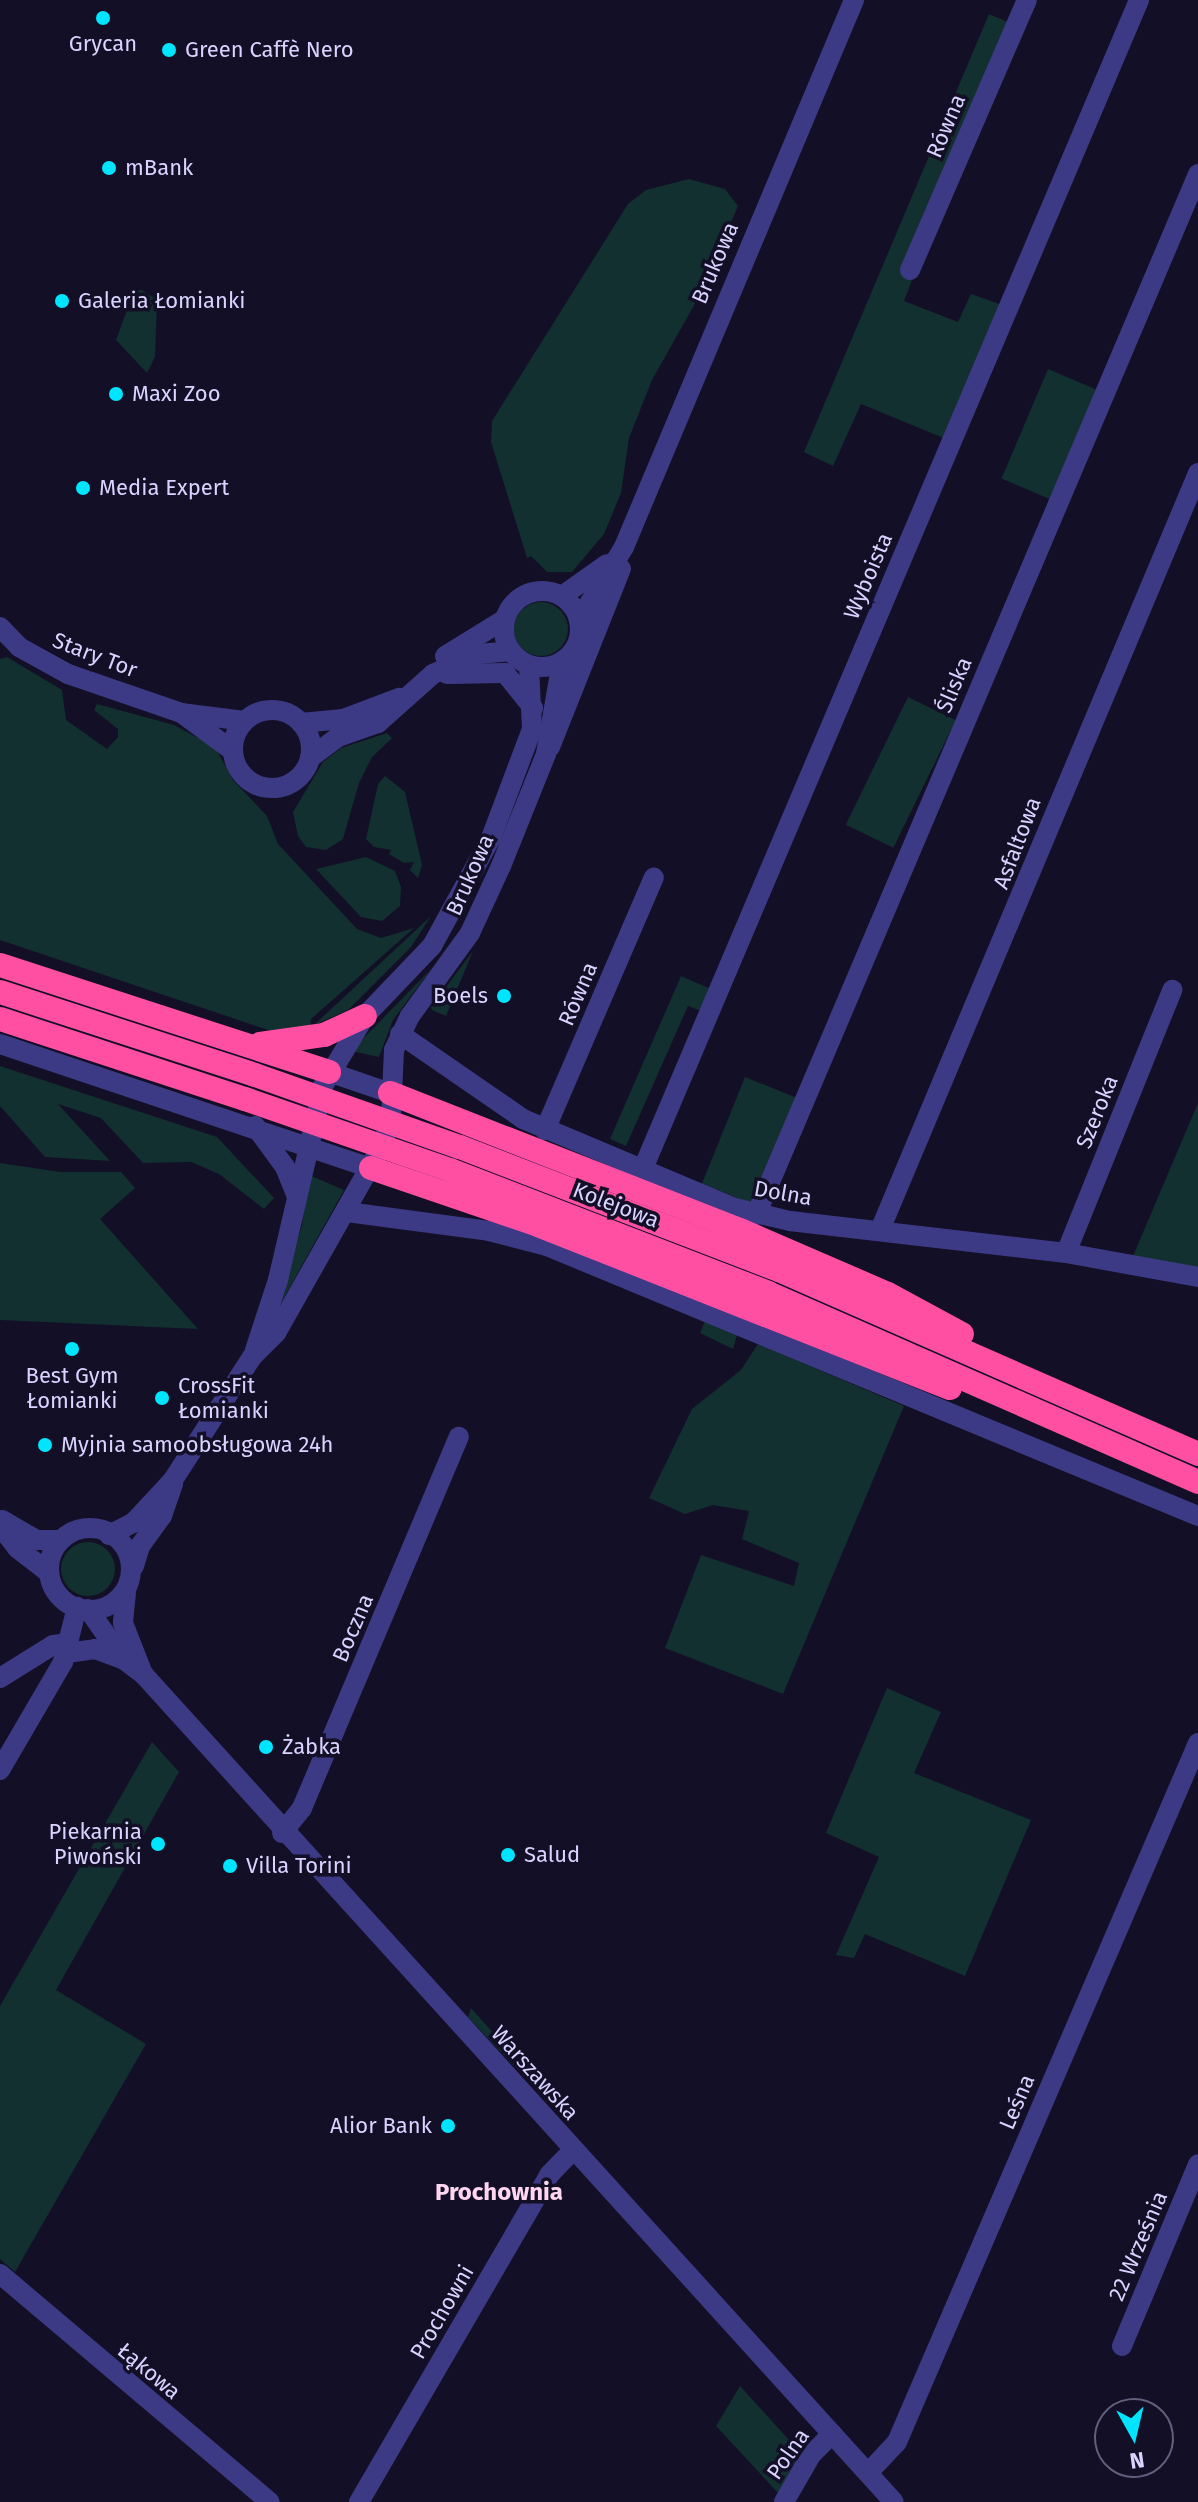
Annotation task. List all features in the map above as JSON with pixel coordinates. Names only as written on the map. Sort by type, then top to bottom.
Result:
[{"type":"highway","points":[[0,965],[329,1072]]},
{"type":"highway","name":"Kolejowa","points":[[0,992],[255,1075],[460,1147],[779,1270],[1198,1454]]},
{"type":"highway","points":[[250,1045],[324,1035],[365,1016]]},
{"type":"highway","name":"Kolejowa","points":[[0,1019],[450,1170],[755,1288],[1198,1482]]},
{"type":"highway","points":[[390,1093],[527,1143],[888,1294],[980,1344],[1026,1378]]},
{"type":"highway","points":[[371,1168],[538,1225],[869,1360],[972,1396],[1037,1411]]},
{"type":"street","name":"Brukowa","points":[[579,620],[624,547],[854,0]]},
{"type":"street","name":"Równa","points":[[910,270],[1027,0]]},
{"type":"street","name":"Wyboista","points":[[642,1171],[1139,0]]},
{"type":"street","name":"Śliska","points":[[756,1215],[1198,174]]},
{"type":"street","name":"Asfaltowa","points":[[880,1230],[1198,473]]},
{"type":"street","name":"Brukowa","points":[[562,596],[588,582],[624,547]]},
{"type":"street","points":[[546,754],[611,603],[624,547]]},
{"type":"street","points":[[407,695],[343,719],[301,723],[275,710],[245,721],[233,751],[242,773],[267,788],[292,783],[310,758],[338,737],[378,723],[427,678],[447,655],[505,619],[525,595],[546,591],[562,596],[579,620],[579,640],[562,661],[529,665],[511,651],[505,619]]},
{"type":"street","name":"Stary Tor","points":[[3,636],[57,669],[181,713],[245,721]]},
{"type":"street","points":[[427,678],[478,654],[511,651]]},
{"type":"street","name":"Brukowa","points":[[371,1168],[388,1131],[390,1067],[400,1034],[470,933],[546,754],[562,661]]},
{"type":"street","name":"Brukowa","points":[[307,1144],[329,1072],[365,1016],[432,946],[522,764],[533,708],[529,665]]},
{"type":"street","points":[[427,678],[483,670],[505,673],[533,708]]},
{"type":"street","name":"Stary Tor","points":[[181,713],[233,751]]},
{"type":"street","points":[[301,723],[311,743],[310,758]]},
{"type":"street","name":"Równa","points":[[545,1130],[654,877]]},
{"type":"street","name":"Szeroka","points":[[1066,1253],[1172,990]]},
{"type":"street","name":"Dolna","points":[[400,1034],[486,1098],[545,1130],[756,1215],[1066,1253],[1198,1277]]},
{"type":"street","points":[[0,1044],[255,1126],[371,1168],[276,1333],[252,1357],[173,1480],[133,1523],[109,1535]]},
{"type":"street","points":[[329,1072],[390,1093]]},
{"type":"street","points":[[255,1126],[285,1167],[297,1196]]},
{"type":"street","points":[[252,1357],[276,1289],[307,1144]]},
{"type":"street","points":[[347,1212],[489,1231],[547,1246],[1198,1516]]},
{"type":"street","name":"Boczna","points":[[282,1833],[302,1808],[459,1437]]},
{"type":"street","points":[[0,1526],[17,1548],[49,1573],[56,1592],[83,1608],[126,1593],[140,1546],[166,1509],[173,1480]]},
{"type":"street","points":[[0,1518],[36,1540],[60,1540],[83,1529],[109,1535],[128,1551],[134,1566]]},
{"type":"street","points":[[49,1573],[60,1540]]},
{"type":"street","name":"Warszawska","points":[[126,1593],[123,1623],[143,1674]]},
{"type":"street","points":[[0,1770],[68,1648],[83,1608]]},
{"type":"street","name":"Warszawska","points":[[83,1608],[123,1659],[143,1674],[282,1833],[894,2502]]},
{"type":"street","points":[[0,1678],[55,1644],[68,1648]]},
{"type":"street","name":"Warszawska","points":[[68,1648],[95,1649],[123,1659]]},
{"type":"street","name":"Leśna","points":[[868,2473],[897,2442],[1198,1743]]},
{"type":"street","name":"Prochowni","points":[[359,2502],[549,2175],[573,2150]]},
{"type":"street","name":"22 Września","points":[[1122,2346],[1198,2164]]},
{"type":"street","name":"Łąkowa","points":[[0,2274],[270,2502]]},
{"type":"street","name":"Polna","points":[[784,2502],[811,2455],[832,2434]]},
{"type":"green space","points":[[989,14],[1010,23],[904,301],[958,322],[971,294],[1002,305],[946,439],[861,404],[833,466],[804,452]]},
{"type":"green space","points":[[689,179],[725,189],[738,206],[701,293],[652,380],[629,438],[621,493],[604,534],[572,572],[547,572],[531,556],[527,558],[491,442],[492,421],[628,204],[646,190]]},
{"type":"green space","points":[[142,290],[157,300],[155,357],[147,373],[116,340],[134,291]]},
{"type":"green space","points":[[1048,369],[1097,390],[1050,499],[1002,479]]},
{"type":"green space","points":[[541,602],[552,604],[560,610],[566,618],[566,640],[560,648],[552,654],[541,656],[530,654],[522,648],[516,640],[514,629],[516,618],[522,610],[530,604]]},
{"type":"green space","points":[[7,657],[62,690],[66,720],[107,749],[118,737],[118,729],[94,710],[97,704],[174,725],[215,747],[233,780],[267,816],[278,844],[357,929],[381,938],[414,928],[311,1019],[310,1031],[274,1032],[0,940],[0,659]]},
{"type":"green space","points":[[908,697],[956,720],[893,848],[846,825]]},
{"type":"green space","points":[[387,733],[392,738],[372,757],[359,783],[343,839],[326,850],[306,847],[298,836],[293,812],[323,762],[341,748]]},
{"type":"green space","points":[[385,776],[405,792],[422,865],[418,878],[410,870],[414,862],[404,863],[389,854],[391,850],[374,847],[366,839],[378,784]]},
{"type":"green space","points":[[366,857],[395,871],[401,887],[400,906],[382,921],[361,917],[316,869]]},
{"type":"green space","points":[[431,916],[411,947],[348,1010],[314,1025]]},
{"type":"green space","points":[[473,951],[446,1016],[432,1010],[431,1007]]},
{"type":"green space","points":[[432,968],[393,1020],[379,1057],[351,1051]]},
{"type":"green space","points":[[681,976],[713,990],[704,1012],[688,1006],[626,1146],[610,1139]]},
{"type":"green space","points":[[0,1066],[217,1137],[274,1198],[264,1209],[219,1174],[191,1162],[143,1163],[101,1118],[58,1104],[110,1161],[45,1157],[0,1106]]},
{"type":"green space","points":[[745,1077],[797,1098],[754,1205],[702,1184]]},
{"type":"green space","points":[[1198,1103],[1198,1269],[1133,1256]]},
{"type":"green space","points":[[0,1163],[60,1172],[121,1172],[135,1188],[100,1219],[198,1329],[0,1320]]},
{"type":"green space","points":[[309,1175],[344,1190],[276,1312],[302,1225]]},
{"type":"green space","points":[[705,1321],[737,1335],[733,1349],[700,1333]]},
{"type":"green space","points":[[758,1344],[904,1406],[783,1694],[665,1648],[701,1555],[794,1586],[799,1563],[742,1539],[749,1511],[713,1505],[685,1514],[649,1498],[692,1409],[741,1370]]},
{"type":"green space","points":[[88,1542],[107,1550],[115,1569],[107,1588],[88,1596],[69,1588],[61,1569],[69,1550]]},
{"type":"green space","points":[[887,1688],[941,1712],[914,1773],[1031,1820],[965,1976],[865,1934],[854,1958],[836,1955],[879,1857],[826,1833]]},
{"type":"green space","points":[[152,1742],[179,1772],[56,1990],[146,2044],[15,2272],[0,2259],[0,2006]]},
{"type":"green space","points":[[471,2008],[519,2062],[513,2065],[468,2017]]},
{"type":"green space","points":[[740,2386],[801,2453],[778,2493],[716,2426]]},
{"type":"place","name":"Grycan","points":[[103,18]]},
{"type":"place","name":"Green Caffè Nero","points":[[169,50]]},
{"type":"place","name":"mBank","points":[[109,168]]},
{"type":"place","name":"Galeria Łomianki","points":[[62,301]]},
{"type":"place","name":"Maxi Zoo","points":[[116,394]]},
{"type":"place","name":"Media Expert","points":[[83,488]]},
{"type":"place","name":"Boels","points":[[504,996]]},
{"type":"place","name":"Best Gym Łomianki","points":[[72,1349]]},
{"type":"place","name":"CrossFit Łomianki","points":[[162,1398]]},
{"type":"place","name":"Myjnia samoobsługowa 24h","points":[[45,1445]]},
{"type":"place","name":"Żabka","points":[[266,1747]]},
{"type":"place","name":"Piekarnia Piwoński","points":[[158,1844]]},
{"type":"place","name":"Salud","points":[[508,1855]]},
{"type":"place","name":"Villa Torini","points":[[230,1866]]},
{"type":"place","name":"Alior Bank","points":[[448,2126]]},
{"type":"district","name":"Prochownia","points":[[499,2193]]}]
